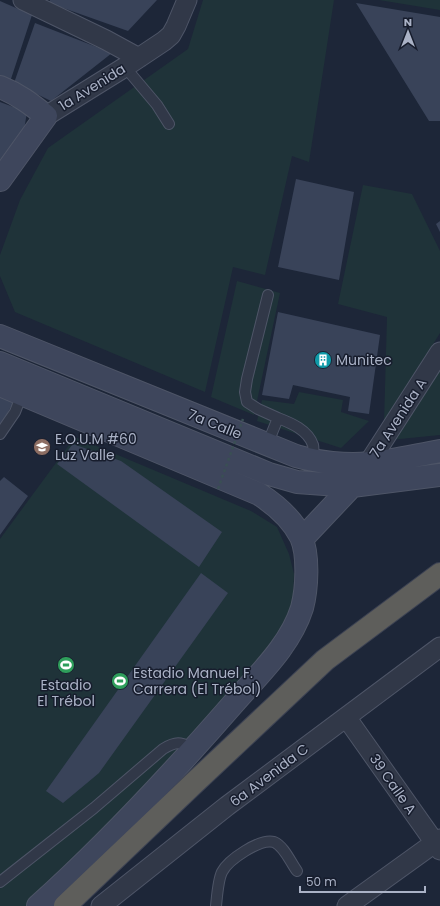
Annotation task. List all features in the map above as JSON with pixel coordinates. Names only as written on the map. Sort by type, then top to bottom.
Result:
[{"type":"highway","points":[[65,906],[198,778],[325,660],[440,574]]},
{"type":"main road","points":[[0,87],[16,93],[46,116]]},
{"type":"main road","name":"1a Avenida","points":[[0,180],[46,116]]},
{"type":"main road","name":"7a Calle","points":[[0,336],[266,445],[312,461],[368,464],[440,451]]},
{"type":"main road","name":"7a Calle","points":[[0,363],[269,474],[297,482],[352,486],[440,475]]},
{"type":"main road","points":[[0,385],[259,494],[271,502],[290,520],[302,539],[306,561],[306,591],[301,610],[294,627],[284,643],[263,670],[165,780],[38,906]]},
{"type":"main road","points":[[302,539],[352,486],[368,464]]},
{"type":"street","name":"1a Avenida","points":[[46,116],[132,62],[171,35],[186,0]]},
{"type":"street","points":[[33,2],[106,40],[132,62]]},
{"type":"street","name":"7a Avenida A","points":[[368,464],[440,352]]},
{"type":"street","name":"6a Avenida C","points":[[101,906],[227,806],[440,647]]},
{"type":"street","name":"39 Calle A","points":[[346,717],[438,844]]},
{"type":"street","points":[[347,906],[438,844]]},
{"type":"lane","points":[[132,62],[169,124]]},
{"type":"lane","points":[[268,295],[247,379],[245,392],[247,402],[258,409],[293,424],[303,431],[313,445],[312,461]]},
{"type":"lane","points":[[0,434],[15,412],[22,394]]},
{"type":"lane","points":[[266,445],[278,418]]},
{"type":"lane","points":[[0,882],[94,808],[163,749],[171,744],[182,743],[193,748]]},
{"type":"lane","points":[[216,906],[221,873],[229,862],[255,846],[267,842],[275,843],[287,856],[297,871]]},
{"type":"path","points":[[218,489],[243,419]]},
{"type":"shaded area","points":[[203,0],[334,0],[309,162],[292,156],[265,275],[233,267],[205,392],[15,312],[0,276],[0,255],[20,200],[48,148],[188,49]]},
{"type":"shaded area","points":[[379,0],[440,0],[440,10]]},
{"type":"shaded area","points":[[363,185],[412,194],[440,251],[440,333],[384,423],[387,317],[338,304]]},
{"type":"shaded area","points":[[237,281],[280,293],[254,415],[211,397]]},
{"type":"shaded area","points":[[440,370],[440,435],[390,440]]},
{"type":"shaded area","points":[[299,392],[343,400],[341,412],[369,421],[341,448],[257,421],[262,400],[294,404]]},
{"type":"shaded area","name":"Estadio Manuel F. Carrera (El Trébol)","points":[[75,437],[251,511],[277,527],[289,554],[294,574],[293,602],[280,631],[265,652],[163,769],[77,859],[27,906],[0,906],[0,539]]},
{"type":"building","points":[[50,0],[157,0],[128,31],[49,3]]},
{"type":"building","points":[[0,1],[32,15],[10,82],[0,78]]},
{"type":"building","points":[[356,3],[440,17],[440,121],[429,121]]},
{"type":"building","points":[[35,23],[112,53],[51,101],[14,83]]},
{"type":"building","points":[[0,102],[27,112],[24,130],[0,173]]},
{"type":"building","points":[[296,179],[354,192],[339,280],[278,267]]},
{"type":"building","points":[[440,221],[440,232],[436,224]]},
{"type":"building","name":"Munitec","points":[[278,312],[380,335],[369,414],[348,411],[350,397],[293,385],[289,399],[262,395]]},
{"type":"building","points":[[0,397],[13,403],[0,426]]},
{"type":"building","points":[[73,444],[121,461],[222,532],[199,567],[57,464]]},
{"type":"building","points":[[4,477],[28,496],[0,535],[0,481]]},
{"type":"building","points":[[201,573],[228,593],[99,773],[63,803],[46,791]]},
{"type":"place","name":"Munitec","points":[[323,360]]},
{"type":"place","name":"E.O.U.M #60 Luz Valle","points":[[42,447]]},
{"type":"place","name":"Estadio El Trébol","points":[[66,665]]},
{"type":"place","name":"Estadio Manuel F. Carrera (El Trébol)","points":[[120,681]]}]
